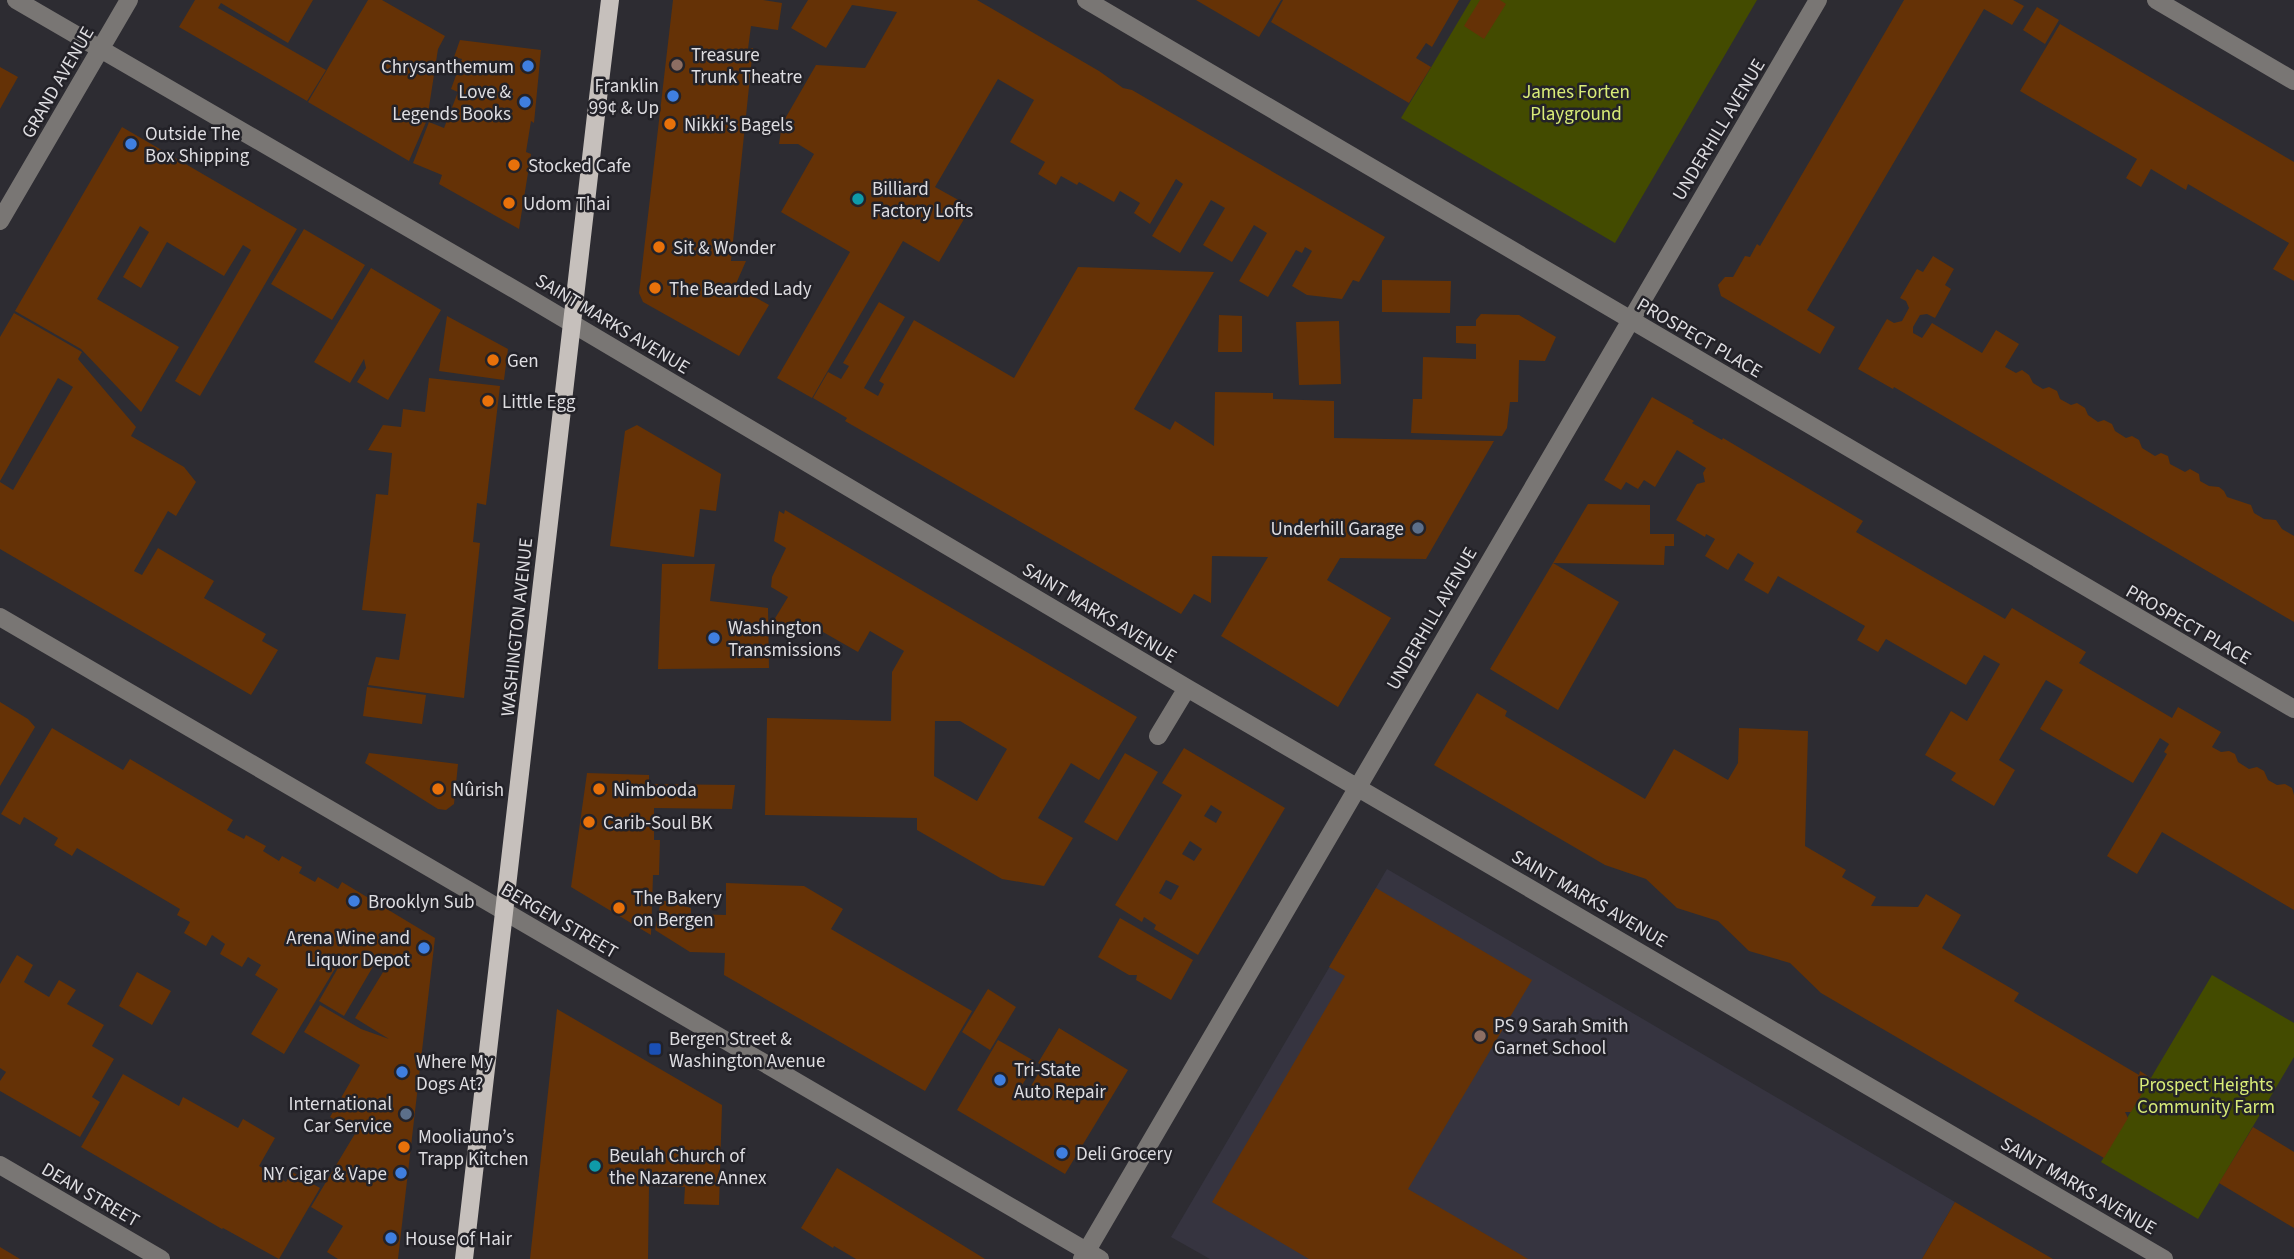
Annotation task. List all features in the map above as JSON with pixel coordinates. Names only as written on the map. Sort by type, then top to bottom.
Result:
[{"type":"main road","name":"WASHINGTON AVENUE","points":[[464,1259],[506,912],[570,322],[611,0]]},
{"type":"street","name":"SAINT MARKS AVENUE","points":[[16,0],[570,322],[1187,688],[2164,1259]]},
{"type":"street","name":"GRAND AVENUE","points":[[0,221],[129,0]]},
{"type":"street","name":"PROSPECT PLACE","points":[[1086,0],[2294,709]]},
{"type":"street","name":"UNDERHILL AVENUE","points":[[1089,1256],[1357,786],[1818,0]]},
{"type":"street","points":[[2156,0],[2294,81]]},
{"type":"street","name":"BERGEN STREET","points":[[0,617],[1089,1256]]},
{"type":"street","points":[[1158,736],[1187,688]]},
{"type":"street","name":"DEAN STREET","points":[[0,1165],[161,1259]]},
{"type":"shaded area","name":"PS 9 Sarah Smith Garnet School","points":[[1387,869],[1955,1202],[1922,1259],[1210,1259],[1171,1237]]},
{"type":"green space","name":"James Forten Playground","points":[[1471,0],[1757,0],[1615,243],[1401,118]]},
{"type":"green space","name":"Prospect Heights Community Farm","points":[[2212,975],[2294,1023],[2294,1057],[2198,1219],[2101,1162]]},
{"type":"building","points":[[195,0],[313,0],[288,43],[221,3],[218,8],[326,70],[307,101],[179,27]]},
{"type":"building","points":[[368,0],[382,0],[445,36],[438,49],[427,120],[409,161],[308,102]]},
{"type":"building","points":[[673,0],[763,0],[782,3],[778,30],[751,26],[748,49],[753,48],[731,261],[746,261],[735,286],[769,305],[739,356],[643,302],[639,293]]},
{"type":"building","points":[[808,0],[977,0],[1099,71],[1123,88],[1132,90],[1385,237],[1359,282],[1353,280],[1342,299],[1307,295],[1292,286],[1312,251],[1305,247],[1302,253],[1296,250],[1268,297],[1239,281],[1267,233],[1254,225],[1232,262],[1203,245],[1225,208],[1211,200],[1180,253],[1152,236],[1183,184],[1176,179],[1150,224],[1134,213],[1140,203],[1120,191],[1114,202],[1079,182],[1077,185],[1061,176],[1056,185],[1038,174],[1045,162],[1010,142],[1034,100],[998,79],[935,187],[971,207],[939,262],[903,241],[812,398],[777,378],[850,252],[781,212],[814,154],[798,144],[779,144],[782,124],[816,65],[865,68],[897,12],[852,5],[826,48],[791,28]]},
{"type":"building","points":[[1196,0],[1281,0],[1259,37]]},
{"type":"building","points":[[1283,0],[1459,0],[1432,47],[1426,43],[1416,58],[1431,67],[1409,103],[1271,22]]},
{"type":"building","points":[[1480,0],[1500,0],[1506,4],[1484,39],[1464,26]]},
{"type":"building","points":[[1904,0],[2013,0],[2024,6],[2012,25],[1984,9],[1807,310],[1835,327],[1820,354],[1721,296],[1718,285],[1725,277],[1733,277],[1745,256],[1750,257],[1757,244],[1760,246]]},
{"type":"building","points":[[2037,7],[2059,20],[2045,44],[2023,30]]},
{"type":"building","points":[[2060,24],[2294,162],[2294,281],[2273,269],[2289,243],[2188,184],[2186,190],[2151,169],[2141,187],[2126,178],[2137,159],[2020,91]]},
{"type":"building","points":[[460,40],[541,50],[534,123],[531,121],[526,152],[531,154],[519,229],[439,184],[442,175],[413,163],[429,122],[444,128],[458,92],[451,89],[462,59],[454,57]]},
{"type":"building","points":[[0,67],[18,77],[0,109]]},
{"type":"building","points":[[122,127],[297,229],[200,396],[175,381],[251,250],[243,245],[224,276],[167,242],[141,288],[123,277],[149,232],[140,226],[97,299],[179,347],[141,412],[81,349],[15,311]]},
{"type":"building","points":[[304,229],[365,265],[332,320],[271,284]]},
{"type":"building","points":[[1933,256],[1954,269],[1945,285],[1951,289],[1935,318],[1927,314],[1920,315],[1913,327],[1913,333],[1922,338],[1932,323],[1982,353],[1996,330],[2019,344],[2005,367],[2016,373],[2022,370],[2029,375],[2033,383],[2043,389],[2049,387],[2057,391],[2060,399],[2071,405],[2077,403],[2085,408],[2088,415],[2098,422],[2104,420],[2112,424],[2115,431],[2126,438],[2132,436],[2139,440],[2142,448],[2155,456],[2161,453],[2168,456],[2170,464],[2185,472],[2190,469],[2199,474],[2200,481],[2219,487],[2227,497],[2251,505],[2254,513],[2264,519],[2276,520],[2282,529],[2294,536],[2294,622],[1894,387],[1893,389],[1858,369],[1887,319],[1894,323],[1902,321],[1909,308],[1906,301],[1900,298],[1917,269],[1923,272]]},
{"type":"building","points":[[1078,267],[1214,272],[1134,409],[1170,430],[1175,421],[1214,446],[1215,392],[1273,393],[1273,399],[1334,401],[1334,438],[1494,441],[1426,559],[1340,558],[1327,580],[1391,618],[1338,707],[1221,636],[1268,557],[1212,556],[1211,603],[1194,594],[1181,614],[845,421],[847,418],[813,398],[828,372],[841,379],[849,366],[843,363],[879,302],[905,317],[864,388],[878,396],[884,384],[879,381],[914,320],[1014,378]]},
{"type":"building","points":[[371,268],[441,310],[388,400],[357,382],[366,368],[364,359],[350,383],[314,362]]},
{"type":"building","points":[[1382,280],[1451,281],[1450,313],[1382,312]]},
{"type":"building","points":[[14,313],[82,352],[78,359],[136,427],[131,436],[184,467],[196,482],[176,516],[168,511],[134,571],[142,575],[158,548],[214,581],[204,598],[266,634],[262,641],[278,650],[251,695],[0,549],[0,482],[13,490],[73,387],[58,378],[0,481],[0,337]]},
{"type":"building","points":[[1481,314],[1519,315],[1556,337],[1545,361],[1519,360],[1518,402],[1510,402],[1507,428],[1502,436],[1411,433],[1413,399],[1422,399],[1423,357],[1476,359],[1476,344],[1456,343],[1456,326],[1476,326],[1476,320]]},
{"type":"building","points":[[1219,315],[1242,316],[1242,352],[1218,352]]},
{"type":"building","points":[[447,316],[508,349],[504,380],[439,371]]},
{"type":"building","points":[[1339,321],[1341,384],[1299,385],[1296,322]]},
{"type":"building","points":[[429,378],[500,386],[486,505],[477,503],[473,542],[480,543],[464,698],[368,685],[376,657],[399,660],[406,614],[362,610],[376,494],[388,495],[392,453],[368,450],[383,425],[401,427],[403,409],[425,412]]},
{"type":"building","points":[[1652,397],[1694,421],[1692,423],[1722,440],[1723,438],[1863,521],[1856,532],[2005,619],[2012,608],[2086,652],[2079,663],[2172,718],[2178,707],[2221,732],[2212,747],[2221,752],[2229,751],[2235,754],[2238,762],[2249,769],[2257,767],[2264,771],[2268,780],[2292,788],[2294,910],[2162,832],[2137,874],[2107,856],[2167,754],[2164,752],[2169,744],[2160,738],[2133,783],[2040,729],[2063,690],[2046,680],[1999,760],[2015,770],[1994,806],[1951,780],[1956,773],[1925,755],[1951,711],[1967,721],[2000,664],[1984,655],[1966,685],[1886,639],[1878,652],[1857,640],[1865,626],[1778,576],[1768,594],[1744,580],[1754,563],[1738,553],[1728,570],[1705,556],[1715,539],[1706,534],[1705,537],[1676,520],[1697,484],[1705,482],[1703,473],[1706,468],[1677,450],[1655,487],[1644,480],[1638,489],[1626,482],[1621,490],[1604,480]]},
{"type":"building","points":[[637,425],[721,474],[716,511],[700,509],[694,557],[610,546],[625,431]]},
{"type":"building","points":[[1588,504],[1650,505],[1650,534],[1674,534],[1674,546],[1665,546],[1664,565],[1553,563]]},
{"type":"building","points":[[785,510],[1137,717],[1099,780],[1071,763],[1038,818],[1073,838],[1044,886],[1002,879],[917,830],[917,818],[765,815],[767,718],[891,721],[892,672],[904,651],[870,631],[858,652],[816,628],[771,625],[788,597],[771,587],[772,577],[786,548],[774,541],[779,511],[784,514]],"holes":[[[935,721],[960,721],[1007,749],[977,801],[934,776]]]},
{"type":"building","points":[[1553,563],[1619,602],[1558,710],[1490,669]]},
{"type":"building","name":"Washington Transmissions","points":[[662,564],[715,564],[710,601],[768,608],[769,668],[658,669]]},
{"type":"building","points":[[367,687],[426,695],[422,724],[363,716]]},
{"type":"building","points":[[1477,693],[1507,711],[1505,716],[1645,799],[1674,749],[1728,780],[1738,763],[1739,728],[1808,731],[1805,846],[1846,870],[1842,877],[1876,897],[1871,906],[1918,907],[1926,894],[1961,915],[1942,948],[2019,993],[2014,1001],[2139,1075],[2140,1071],[2151,1078],[2131,1112],[2125,1112],[2128,1118],[2104,1158],[1821,993],[1790,963],[1749,951],[1718,921],[1677,908],[1646,879],[1605,865],[1434,765]]},
{"type":"building","points":[[0,702],[28,719],[35,727],[0,786]]},
{"type":"building","points":[[52,728],[123,770],[130,759],[233,820],[227,830],[244,839],[246,835],[266,846],[263,851],[279,861],[282,856],[302,867],[299,873],[315,882],[318,877],[338,889],[342,882],[435,938],[398,1259],[338,1259],[327,1252],[343,1226],[311,1207],[356,1132],[330,1117],[360,1065],[304,1032],[320,1005],[361,1029],[389,1039],[355,1018],[391,959],[381,953],[344,1016],[319,1001],[338,968],[336,967],[284,1054],[251,1034],[278,989],[255,975],[261,965],[248,957],[242,967],[220,954],[225,944],[212,935],[206,946],[184,933],[190,922],[177,915],[180,909],[77,848],[72,856],[54,845],[58,838],[24,817],[20,825],[1,814]]},
{"type":"building","points":[[1184,748],[1285,808],[1198,955],[1154,929],[1156,925],[1144,917],[1142,922],[1115,905],[1182,795],[1162,783]],"holes":[[[1211,805],[1222,812],[1216,823],[1204,816]],[[1190,841],[1202,849],[1194,861],[1182,854]],[[1166,880],[1179,886],[1171,900],[1159,893]]]},
{"type":"building","points":[[369,753],[458,764],[454,804],[446,810],[438,809],[365,763]]},
{"type":"building","points":[[1125,753],[1158,772],[1117,841],[1084,822]]},
{"type":"building","points":[[587,773],[649,775],[649,784],[735,785],[732,809],[654,808],[654,840],[660,840],[659,875],[653,875],[651,935],[571,887]]},
{"type":"building","points":[[726,883],[804,886],[843,909],[831,929],[972,1011],[925,1091],[724,975],[725,953],[690,952],[655,930],[661,900],[691,908],[691,914],[726,915]]},
{"type":"building","points":[[1376,888],[1532,980],[1408,1189],[1528,1259],[1309,1259],[1212,1202],[1345,976],[1329,967]]},
{"type":"building","points":[[1120,918],[1193,960],[1171,1000],[1136,980],[1137,975],[1129,975],[1098,957]]},
{"type":"building","points":[[17,955],[33,965],[24,982],[49,997],[59,980],[76,990],[67,1004],[104,1025],[92,1046],[114,1059],[92,1097],[100,1102],[80,1137],[0,1091],[0,1081],[6,1072],[0,1068],[0,984]]},
{"type":"building","points":[[137,972],[171,991],[152,1025],[119,1006]]},
{"type":"building","points":[[988,989],[1016,1007],[990,1050],[962,1032]]},
{"type":"building","points":[[557,1009],[722,1105],[719,1205],[684,1204],[685,1187],[649,1186],[648,1259],[530,1259]]},
{"type":"building","points":[[1059,1028],[1128,1070],[1065,1174],[957,1110],[998,1040],[1036,1062],[1015,1097],[1022,1101],[1043,1066],[1038,1063]]},
{"type":"building","points":[[123,1074],[179,1106],[183,1097],[238,1128],[243,1119],[275,1138],[259,1166],[286,1182],[292,1172],[320,1188],[279,1259],[81,1147]]},
{"type":"building","points":[[2253,1127],[2294,1152],[2294,1228],[2219,1183]]},
{"type":"building","points":[[837,1168],[985,1259],[856,1259],[834,1246],[833,1248],[801,1228]]},
{"type":"building","points":[[1955,1202],[2013,1236],[2053,1259],[1922,1259]]},
{"type":"building","points":[[0,1247],[20,1259],[0,1259]]},
{"type":"place","name":"Treasure Trunk Theatre","points":[[677,65]]},
{"type":"place","name":"Chrysanthemum","points":[[528,66]]},
{"type":"place","name":"Franklin 99¢ & Up","points":[[673,96]]},
{"type":"place","name":"Love & Legends Books","points":[[525,102]]},
{"type":"place","name":"Nikki's Bagels","points":[[670,124]]},
{"type":"place","name":"Outside The Box Shipping","points":[[131,144]]},
{"type":"place","name":"Stocked Cafe","points":[[514,165]]},
{"type":"place","name":"Billiard Factory Lofts","points":[[858,199]]},
{"type":"place","name":"Udom Thai","points":[[509,203]]},
{"type":"place","name":"Sit & Wonder","points":[[659,247]]},
{"type":"place","name":"The Bearded Lady","points":[[655,288]]},
{"type":"place","name":"Gen","points":[[493,360]]},
{"type":"place","name":"Little Egg","points":[[488,401]]},
{"type":"place","name":"Underhill Garage","points":[[1418,528]]},
{"type":"place","name":"Washington Transmissions","points":[[714,638]]},
{"type":"place","name":"Nûrish","points":[[438,789]]},
{"type":"place","name":"Nimbooda","points":[[599,789]]},
{"type":"place","name":"Carib-Soul BK","points":[[589,822]]},
{"type":"place","name":"Brooklyn Sub","points":[[354,901]]},
{"type":"place","name":"The Bakery on Bergen","points":[[619,908]]},
{"type":"place","name":"Arena Wine and Liquor Depot","points":[[424,948]]},
{"type":"place","name":"PS 9 Sarah Smith Garnet School","points":[[1480,1036]]},
{"type":"place","name":"Bergen Street & Washington Avenue","points":[[655,1049]]},
{"type":"place","name":"Where My Dogs At?","points":[[402,1072]]},
{"type":"place","name":"Tri-State Auto Repair","points":[[1000,1080]]},
{"type":"place","name":"International Car Service","points":[[406,1114]]},
{"type":"place","name":"Mooliauno’s Trapp Kitchen","points":[[404,1147]]},
{"type":"place","name":"Deli Grocery","points":[[1062,1153]]},
{"type":"place","name":"Beulah Church of the Nazarene Annex","points":[[595,1166]]},
{"type":"place","name":"NY Cigar & Vape","points":[[401,1173]]},
{"type":"place","name":"House of Hair","points":[[391,1238]]}]
